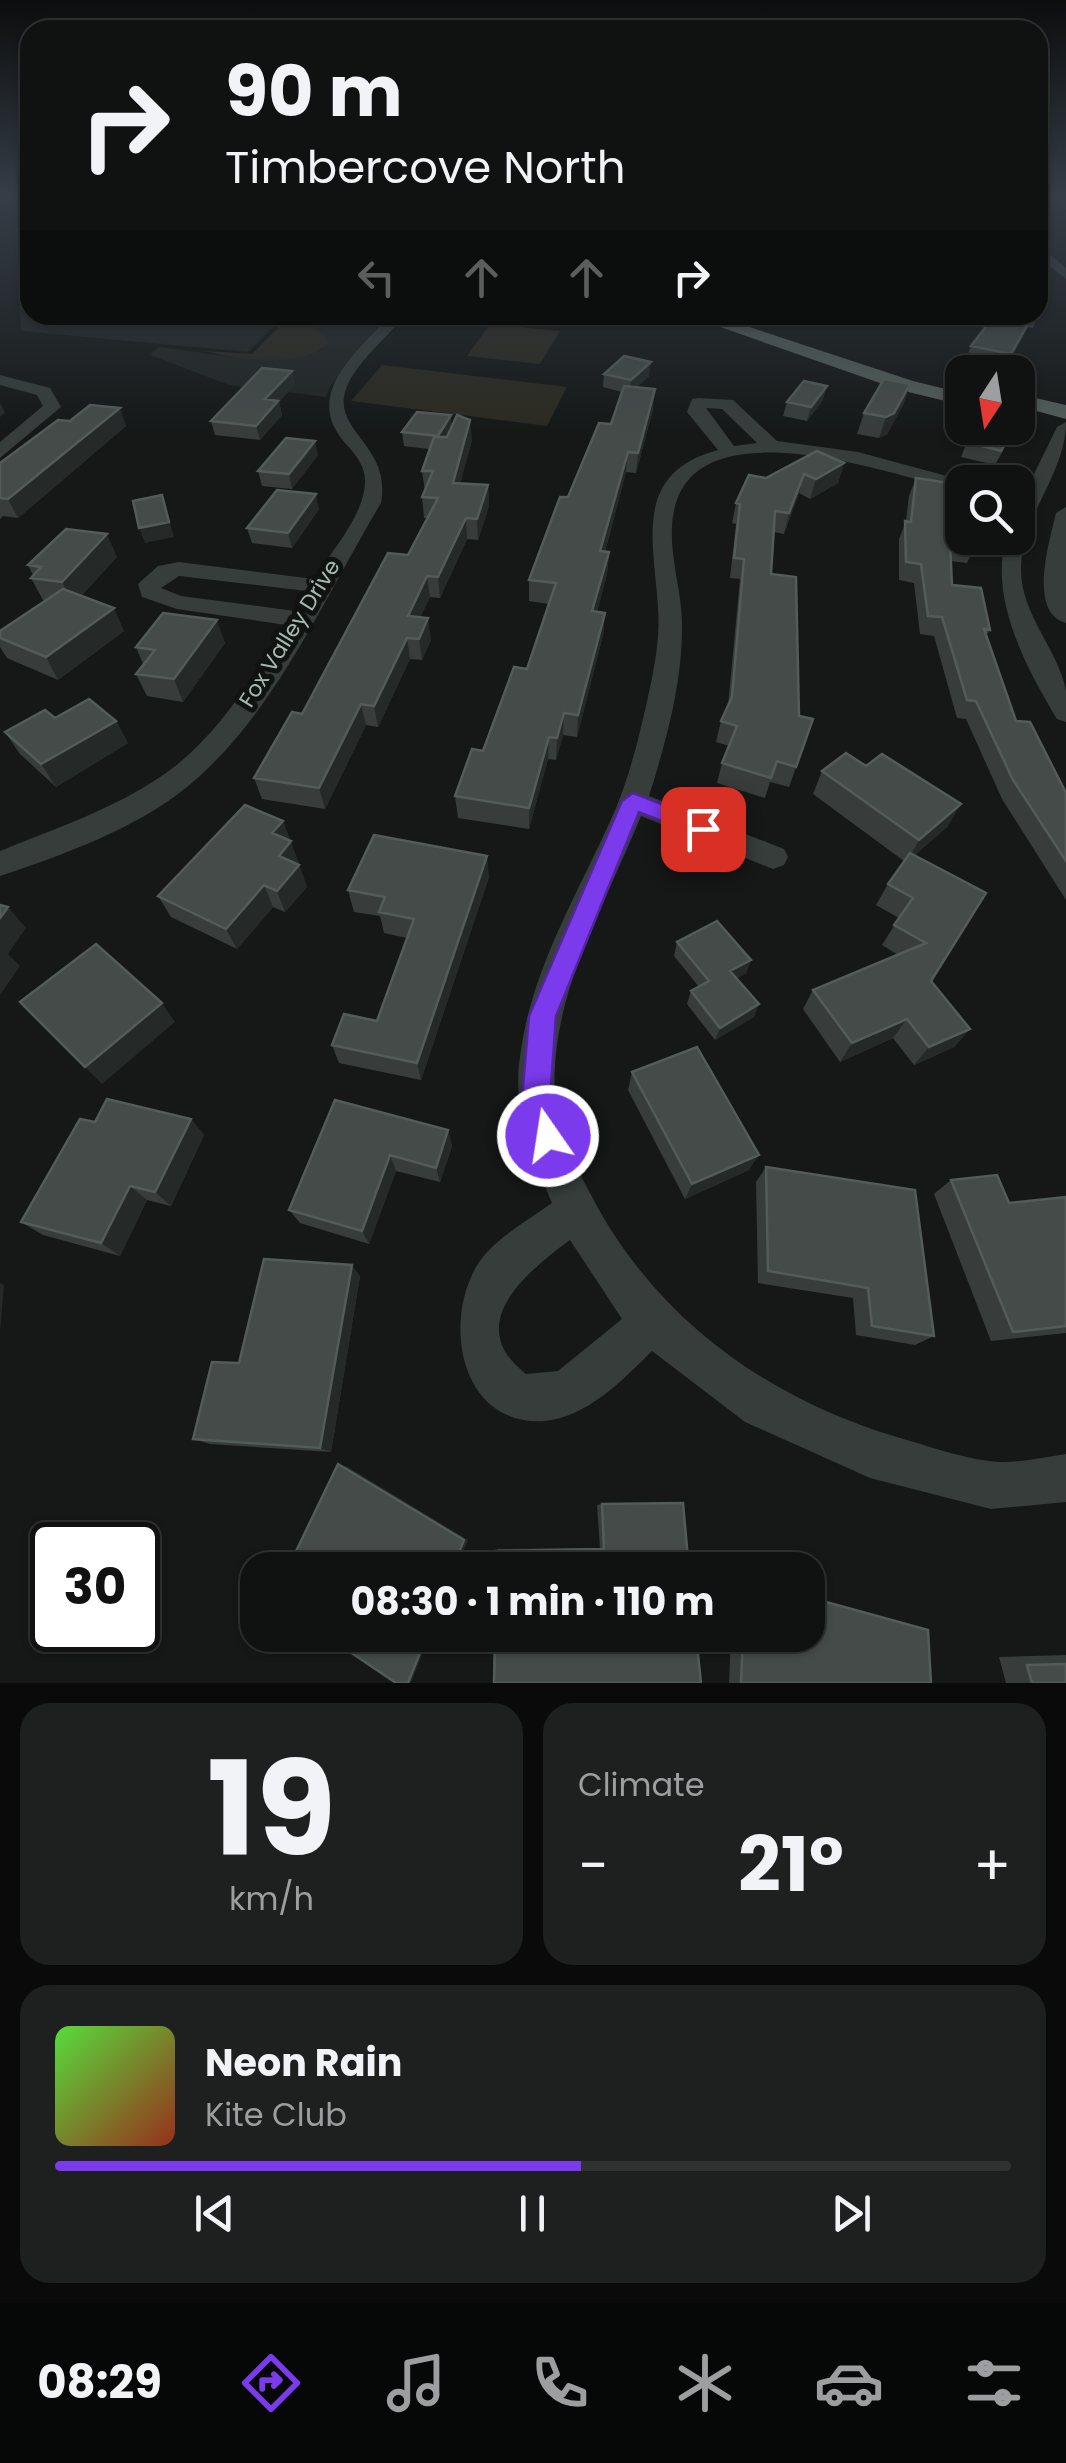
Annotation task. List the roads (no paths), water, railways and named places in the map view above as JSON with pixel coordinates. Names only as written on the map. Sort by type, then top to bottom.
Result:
[{"type":"main road","points":[[723,325],[821,359],[945,394]]},
{"type":"main road","points":[[749,325],[945,381]]},
{"type":"main road","points":[[1035,404],[1066,412]]},
{"type":"main road","points":[[1035,417],[1066,425]]},
{"type":"street","name":"Fox Valley Drive","points":[[0,864],[111,817],[175,782],[204,757],[236,719],[371,503],[378,483],[372,459],[345,433],[333,414],[334,400],[338,386],[390,325]]},
{"type":"street","points":[[0,380],[44,392],[52,406],[0,452]]},
{"type":"street","points":[[724,446],[696,412],[698,403],[727,404],[772,447]]},
{"type":"street","points":[[1035,482],[1066,425]]},
{"type":"street","points":[[945,482],[823,451],[772,447],[724,446],[683,476],[664,510],[660,526],[670,613],[668,661],[633,801],[543,1016],[536,1099],[575,1211],[636,1307],[716,1378],[799,1428],[904,1464],[1000,1486],[1066,1478]]},
{"type":"street","points":[[1035,509],[1065,521],[1052,579],[1066,616]]},
{"type":"street","points":[[1012,555],[1009,572],[1037,660],[1066,714]]},
{"type":"street","points":[[298,619],[159,598],[150,592],[149,584],[166,571],[178,569],[319,586]]},
{"type":"street","points":[[633,801],[773,857]]},
{"type":"street","points":[[575,1211],[493,1278],[476,1314],[481,1353],[494,1377],[520,1396],[549,1398],[580,1382],[652,1321]]}]
